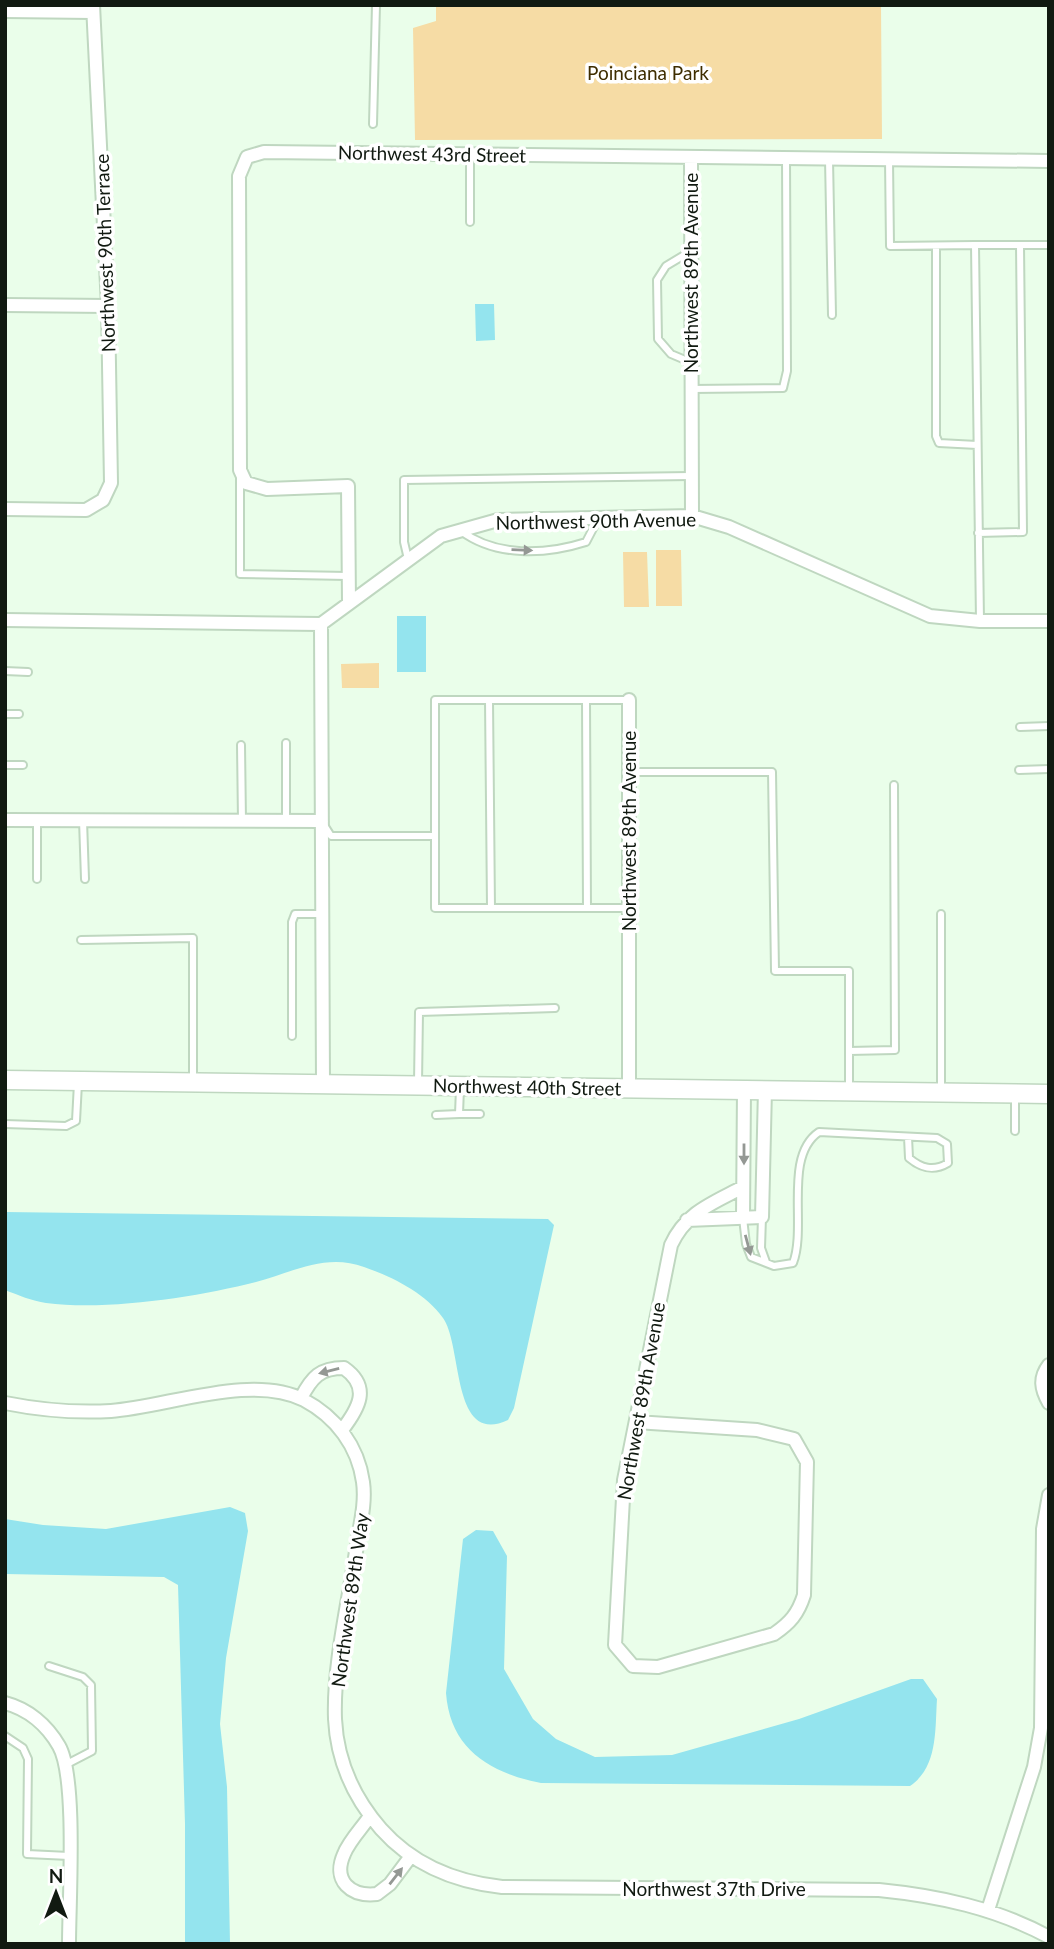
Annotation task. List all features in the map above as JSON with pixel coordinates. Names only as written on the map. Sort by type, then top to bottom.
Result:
[{"type":"street","points":[[5,10],[93,8]]},
{"type":"street","name":"Northwest 90th Terrace","points":[[5,509],[86,510],[103,500],[111,483],[108,306],[93,8]]},
{"type":"street","name":"Northwest 43rd Street","points":[[240,470],[239,176],[247,157],[264,152],[1049,161]]},
{"type":"street","name":"Northwest 89th Avenue","points":[[691,157],[692,516]]},
{"type":"street","points":[[5,305],[108,306]]},
{"type":"street","points":[[240,470],[246,483],[267,489],[348,486],[349,603]]},
{"type":"street","name":"Northwest 90th Avenue","points":[[321,624],[441,536],[460,530],[498,520],[692,516],[729,527],[930,616],[979,621],[1049,621]]},
{"type":"street","points":[[5,620],[321,624],[323,1084]]},
{"type":"street","name":"Northwest 89th Avenue","points":[[629,700],[629,1088]]},
{"type":"street","points":[[5,820],[322,821]]},
{"type":"street","name":"Northwest 40th Street","points":[[5,1080],[1049,1094]]},
{"type":"street","points":[[743,1218],[744,1089]]},
{"type":"street","points":[[687,1220],[762,1217],[765,1089]]},
{"type":"street","name":"Northwest 89th Avenue","points":[[636,1422],[757,1430],[794,1439],[807,1462],[804,1595],[799,1612],[790,1623],[774,1634],[657,1667],[633,1666],[615,1645],[624,1480],[671,1245],[687,1220],[708,1204],[743,1187]]},
{"type":"street","points":[[1049,1365],[1042,1374],[1041,1384],[1049,1403]]},
{"type":"street","points":[[301,1398],[310,1380],[321,1371],[344,1368],[355,1376],[360,1388],[361,1402],[342,1430]]},
{"type":"street","name":"Northwest 89th Way","points":[[5,1403],[39,1409],[110,1411],[240,1390],[280,1392],[301,1398],[318,1408],[342,1430],[355,1454],[364,1486],[335,1718],[346,1771],[370,1816],[386,1835]]},
{"type":"street","points":[[988,1910],[1034,1767],[1041,1728],[1043,1529],[1049,1495]]},
{"type":"street","points":[[5,1703],[18,1706],[42,1724],[60,1747],[65,1765],[68,1778],[69,1944]]},
{"type":"street","points":[[370,1816],[344,1853],[339,1872],[346,1887],[354,1894],[377,1894],[390,1884],[411,1856]]},
{"type":"street","name":"Northwest 37th Drive","points":[[386,1835],[411,1856],[460,1880],[491,1886],[879,1890],[923,1895],[988,1910],[1049,1937]]},
{"type":"lane","points":[[373,124],[376,5]]},
{"type":"lane","points":[[470,154],[470,222]]},
{"type":"lane","points":[[691,389],[783,388],[787,371],[786,158]]},
{"type":"lane","points":[[829,159],[832,315]]},
{"type":"lane","points":[[890,159],[890,246],[1049,245]]},
{"type":"lane","points":[[975,245],[979,621]]},
{"type":"lane","points":[[978,533],[1023,532],[1020,245]]},
{"type":"lane","points":[[936,246],[936,436],[939,443],[978,445]]},
{"type":"lane","points":[[691,251],[666,266],[657,281],[659,339],[671,354],[691,362]]},
{"type":"lane","points":[[240,470],[240,574],[349,576]]},
{"type":"lane","points":[[408,559],[404,542],[404,480],[691,476]]},
{"type":"lane","points":[[460,530],[477,542],[495,548],[536,551],[568,548],[586,542],[598,518]]},
{"type":"lane","points":[[5,671],[28,672]]},
{"type":"lane","points":[[629,700],[435,700],[435,908],[629,908]]},
{"type":"lane","points":[[489,700],[491,908]]},
{"type":"lane","points":[[586,700],[587,908]]},
{"type":"lane","points":[[5,714],[19,714]]},
{"type":"lane","points":[[1020,727],[1049,726]]},
{"type":"lane","points":[[286,743],[286,821]]},
{"type":"lane","points":[[242,745],[242,821]]},
{"type":"lane","points":[[5,765],[23,765]]},
{"type":"lane","points":[[1019,770],[1049,769]]},
{"type":"lane","points":[[629,772],[772,772],[775,971],[849,971],[849,1091]]},
{"type":"lane","points":[[849,1051],[895,1050],[894,785]]},
{"type":"lane","points":[[37,820],[37,879]]},
{"type":"lane","points":[[83,820],[85,880]]},
{"type":"lane","points":[[322,821],[331,836],[435,836]]},
{"type":"lane","points":[[292,1036],[292,922],[295,914],[322,914]]},
{"type":"lane","points":[[941,914],[941,1093]]},
{"type":"lane","points":[[81,940],[193,938],[193,1083]]},
{"type":"lane","points":[[418,1086],[419,1012],[555,1008]]},
{"type":"lane","points":[[5,1124],[66,1126],[76,1121],[78,1081]]},
{"type":"lane","points":[[460,1086],[460,1114]]},
{"type":"lane","points":[[1015,1094],[1016,1131]]},
{"type":"lane","points":[[436,1115],[480,1114]]},
{"type":"lane","points":[[743,1218],[746,1244],[751,1258],[774,1266],[793,1263],[796,1257],[799,1184],[804,1148],[809,1139],[819,1132],[937,1138],[943,1141],[949,1152],[948,1163],[940,1168],[919,1166],[909,1157],[908,1137]]},
{"type":"lane","points":[[762,1217],[761,1248],[765,1262]]},
{"type":"lane","points":[[50,1666],[83,1677],[91,1685],[92,1751],[65,1765]]},
{"type":"lane","points":[[5,1736],[23,1748],[28,1759],[27,1854],[69,1856]]},
{"type":"green space","name":"Poinciana Park","points":[[436,5],[881,5],[882,139],[415,140],[413,28],[436,21]]},
{"type":"green space","points":[[656,550],[681,550],[682,606],[656,606]]},
{"type":"green space","points":[[623,552],[647,552],[649,607],[624,607]]},
{"type":"green space","points":[[379,663],[379,688],[342,688],[341,664]]},
{"type":"water","points":[[475,304],[494,304],[495,340],[476,341]]},
{"type":"water","points":[[397,616],[426,616],[426,672],[397,672]]},
{"type":"water","points":[[5,1212],[548,1219],[554,1225],[514,1408],[508,1420],[490,1425],[477,1419],[468,1407],[443,1318],[418,1294],[386,1276],[350,1263],[323,1263],[256,1282],[180,1297],[124,1304],[46,1303],[5,1290]]},
{"type":"water","points":[[230,1507],[245,1513],[248,1531],[226,1658],[220,1724],[227,1787],[230,1944],[185,1944],[185,1824],[178,1585],[164,1577],[5,1574],[5,1519],[43,1525],[106,1529]]},
{"type":"water","points":[[476,1530],[493,1531],[507,1556],[504,1669],[533,1719],[556,1739],[595,1757],[672,1755],[799,1719],[911,1679],[923,1679],[937,1699],[935,1735],[926,1769],[910,1786],[541,1783],[505,1773],[476,1755],[464,1743],[449,1713],[446,1693],[463,1539]]}]
